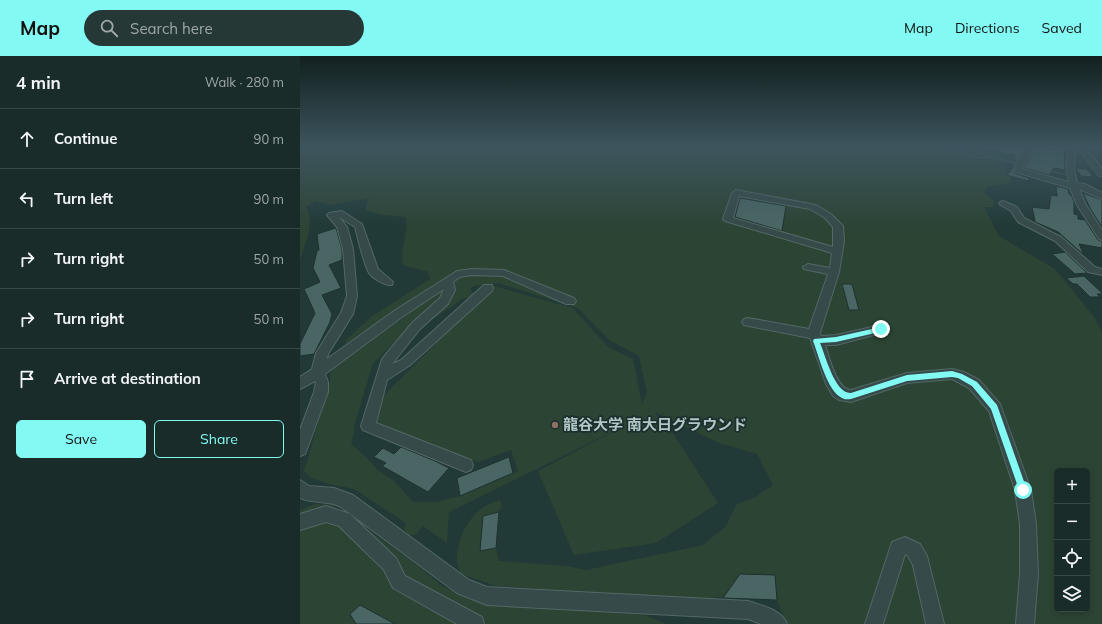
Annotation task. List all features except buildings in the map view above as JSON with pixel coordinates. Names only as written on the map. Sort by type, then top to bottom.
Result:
[{"type":"street","points":[[1039,174],[1072,179],[1102,196]]},
{"type":"street","points":[[1072,174],[1080,205],[1100,233]]},
{"type":"street","points":[[837,250],[728,219],[736,193],[813,207],[828,216],[838,226],[839,241],[834,272],[816,338],[833,384],[838,392],[844,396],[851,396],[907,378],[952,374],[960,376],[974,384],[995,408],[1023,490],[1028,524],[1029,574],[1025,624]]},
{"type":"street","points":[[1003,204],[1014,209],[1021,220],[1058,239],[1092,270],[1102,272]]},
{"type":"street","points":[[300,449],[321,392],[322,382],[318,372],[322,352],[348,314],[352,296],[350,259],[342,227],[332,215],[342,214],[359,226],[373,271],[388,282]]},
{"type":"street","points":[[808,267],[834,272]]},
{"type":"street","points":[[300,384],[398,314],[448,282],[457,274],[472,272],[504,273],[570,301]]},
{"type":"street","points":[[448,282],[450,290],[444,300],[416,326],[386,362],[368,426],[466,464]]},
{"type":"street","points":[[382,377],[405,363],[488,288]]},
{"type":"street","points":[[748,322],[816,338],[836,340],[881,329]]},
{"type":"street","points":[[303,494],[335,496],[347,501],[463,587],[487,596],[748,610],[772,619],[778,624]]},
{"type":"street","points":[[300,522],[326,514],[344,520],[390,564],[399,582],[475,624]]},
{"type":"street","points":[[874,624],[898,548],[905,545],[914,550],[921,562],[935,624]]},
{"type":"green space","points":[[300,174],[1009,174],[1011,180],[1008,184],[988,186],[983,192],[993,200],[994,204],[992,207],[984,207],[999,236],[1055,269],[1095,318],[1102,333],[1102,624],[786,624],[777,600],[775,575],[740,574],[723,598],[718,597],[694,600],[496,586],[461,574],[457,559],[460,539],[464,530],[482,508],[490,503],[500,500],[502,506],[499,512],[483,516],[480,551],[496,548],[499,561],[568,566],[586,570],[703,545],[726,526],[736,505],[755,497],[773,485],[757,454],[719,443],[655,412],[659,420],[674,435],[718,503],[656,543],[574,555],[538,471],[624,426],[449,512],[447,543],[423,526],[415,535],[408,535],[404,529],[406,523],[354,489],[311,478],[304,471],[330,383],[330,374],[332,370],[441,290],[458,280],[447,278],[345,344],[347,339],[371,317],[430,279],[428,272],[403,265],[402,253],[407,223],[406,217],[383,215],[366,210],[366,204],[369,198],[331,205],[315,201],[306,207],[310,220],[308,234],[300,260]],"holes":[[[498,283],[578,308],[609,340],[639,356],[647,393],[642,404],[633,359],[608,347],[573,308],[494,286],[376,403],[370,421],[478,462],[511,450],[518,471],[460,496],[437,502],[413,502],[394,481],[378,470],[351,444],[354,426],[373,363],[425,312],[388,364],[424,325],[464,298],[468,298],[474,294],[470,288],[474,286]]]},
{"type":"green space","points":[[315,504],[332,505],[412,561],[442,586],[476,601],[644,615],[667,624],[300,624],[300,510]]},
{"type":"waterway","points":[[1061,174],[1068,175]]},
{"type":"place","name":"龍谷大学 南大日グラウンド","points":[[555,425]]},
{"type":"route","points":[[881,329],[836,340],[816,341],[833,384],[838,392],[844,396],[851,396],[907,378],[952,374],[960,376],[974,384],[995,408],[1023,490]]}]
